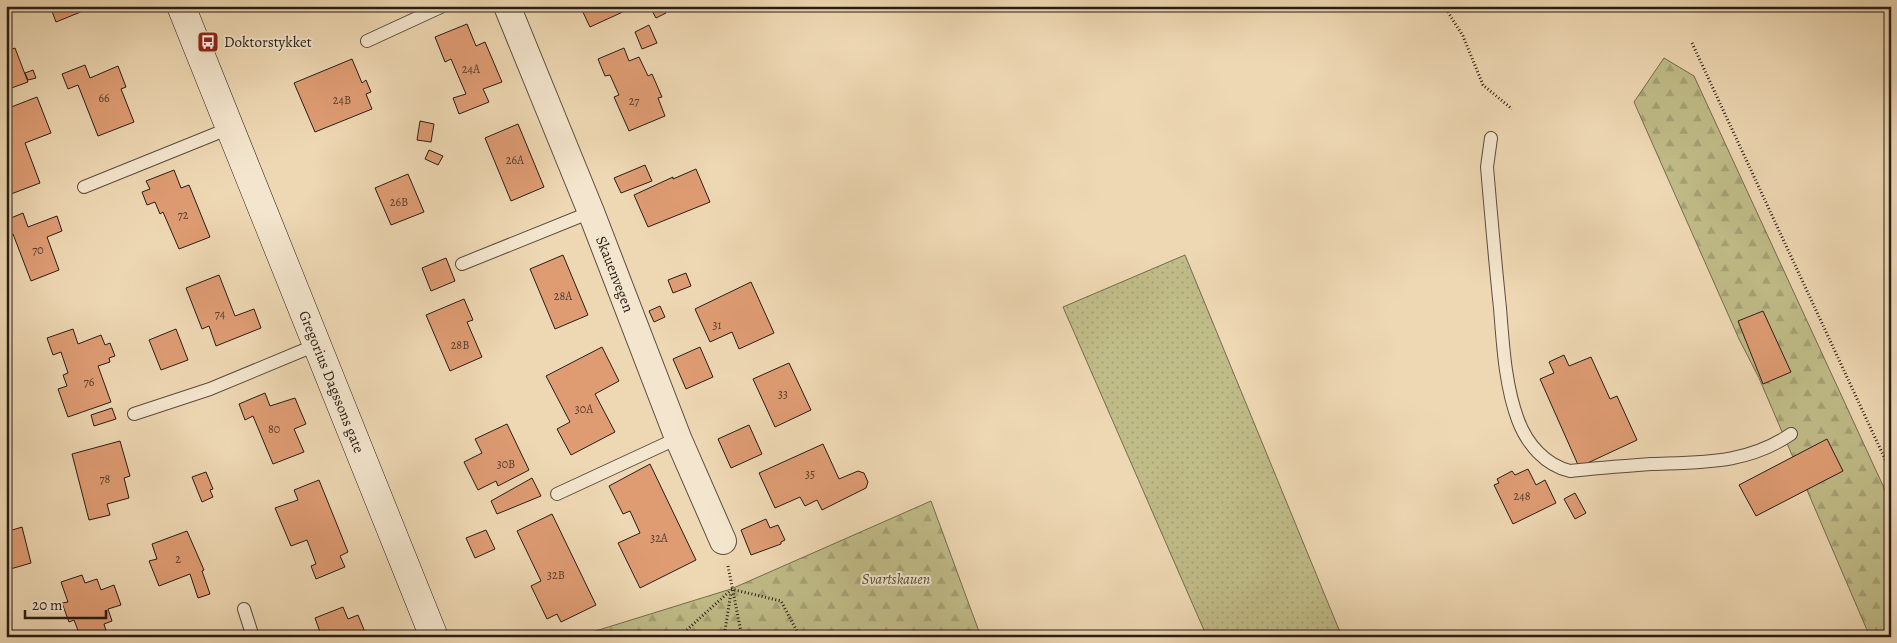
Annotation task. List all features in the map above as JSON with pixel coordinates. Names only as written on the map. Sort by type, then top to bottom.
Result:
[{"type":"street","name":"Gregorius Dagssons gate","points":[[181,6],[434,637]]},
{"type":"street","name":"Skauenvegen","points":[[507,6],[591,212],[678,438],[723,541]]},
{"type":"lane","points":[[366,41],[443,6]]},
{"type":"lane","points":[[84,187],[230,128]]},
{"type":"lane","points":[[1491,138],[1487,167],[1504,357],[1512,400],[1519,422],[1532,446],[1547,461],[1558,468],[1570,470],[1688,464],[1751,455],[1773,446],[1791,434]]},
{"type":"lane","points":[[462,264],[591,212]]},
{"type":"lane","points":[[134,414],[210,389],[316,345]]},
{"type":"lane","points":[[557,494],[678,438]]},
{"type":"lane","points":[[244,609],[253,637]]},
{"type":"path","points":[[1444,6],[1463,36],[1483,85],[1512,109]]},
{"type":"path","points":[[1692,43],[1891,472]]},
{"type":"path","points":[[723,541],[742,637]]},
{"type":"path","points":[[679,637],[731,589]]},
{"type":"path","points":[[724,637],[731,589]]},
{"type":"path","points":[[731,589],[781,601],[800,637]]},
{"type":"green space","points":[[1664,58],[1694,76],[1891,503],[1891,637],[1870,637],[1759,378],[1739,339],[1634,102]]},
{"type":"green space","points":[[1185,255],[1342,637],[1207,637],[1063,307]]},
{"type":"green space","name":"Svartskauen","points":[[931,501],[981,637],[576,637],[731,589]]},
{"type":"building","points":[[50,6],[87,6],[88,9],[56,22]]},
{"type":"building","points":[[580,6],[626,6],[627,10],[590,27]]},
{"type":"building","points":[[656,6],[663,6],[666,13],[656,18],[651,9]]},
{"type":"building","points":[[467,24],[476,46],[485,42],[502,82],[483,89],[489,102],[459,114],[453,98],[466,94],[451,59],[445,62],[435,37]]},
{"type":"building","points":[[649,25],[657,43],[642,49],[635,32]]},
{"type":"building","points":[[15,48],[28,82],[6,90],[6,51]]},
{"type":"building","points":[[624,48],[629,61],[639,57],[648,76],[652,74],[662,97],[658,98],[665,116],[629,131],[614,97],[619,95],[610,75],[605,76],[598,59]]},
{"type":"building","points":[[352,59],[362,83],[366,80],[371,92],[366,94],[372,109],[315,132],[294,83]]},
{"type":"building","points":[[85,65],[90,78],[118,66],[126,87],[121,89],[134,122],[98,136],[78,85],[68,89],[62,74]]},
{"type":"building","points":[[33,70],[36,78],[28,80],[25,73]]},
{"type":"building","points":[[37,97],[51,133],[25,143],[40,183],[11,194],[6,182],[6,109]]},
{"type":"building","points":[[420,121],[434,124],[431,142],[417,140]]},
{"type":"building","points":[[518,124],[544,187],[511,201],[485,138]]},
{"type":"building","points":[[429,150],[443,156],[438,165],[425,159]]},
{"type":"building","points":[[645,165],[652,181],[621,193],[614,178]]},
{"type":"building","points":[[696,169],[710,202],[648,227],[634,195],[673,177],[673,179]]},
{"type":"building","points":[[174,170],[181,188],[189,185],[210,237],[179,249],[163,212],[160,214],[155,202],[147,205],[142,192],[150,189],[146,181]]},
{"type":"building","points":[[408,174],[424,212],[391,225],[375,188]]},
{"type":"building","points":[[23,213],[28,227],[57,216],[62,231],[47,237],[59,270],[31,281],[13,234],[6,237],[6,220]]},
{"type":"building","points":[[563,255],[588,315],[555,329],[530,269]]},
{"type":"building","points":[[446,258],[455,281],[431,291],[422,268]]},
{"type":"building","points":[[686,273],[691,286],[673,293],[668,280]]},
{"type":"building","points":[[219,275],[235,316],[254,309],[261,328],[216,346],[209,326],[202,329],[186,288]]},
{"type":"building","points":[[751,282],[774,333],[739,349],[732,332],[710,342],[695,309]]},
{"type":"building","points":[[464,299],[473,320],[467,322],[482,357],[450,371],[426,315]]},
{"type":"building","points":[[660,306],[665,317],[654,322],[649,311]]},
{"type":"building","points":[[1763,311],[1791,372],[1763,384],[1738,321]]},
{"type":"building","points":[[73,329],[78,344],[101,335],[105,345],[110,343],[115,356],[109,358],[110,362],[98,366],[111,402],[68,417],[58,389],[67,386],[63,375],[68,373],[61,352],[53,355],[47,338]]},
{"type":"building","points":[[176,329],[188,360],[161,370],[149,340]]},
{"type":"building","points":[[602,347],[619,381],[595,394],[615,432],[571,455],[557,429],[570,422],[546,376]]},
{"type":"building","points":[[700,347],[713,377],[686,389],[673,359]]},
{"type":"building","points":[[1564,355],[1569,366],[1591,357],[1610,399],[1617,396],[1637,440],[1579,467],[1540,379],[1554,373],[1549,362]]},
{"type":"building","points":[[789,363],[811,410],[775,427],[753,379]]},
{"type":"building","points":[[265,393],[270,406],[295,398],[306,424],[294,429],[304,452],[273,464],[253,416],[245,420],[239,404]]},
{"type":"building","points":[[112,408],[116,419],[94,426],[91,415]]},
{"type":"building","points":[[507,424],[529,470],[498,486],[496,481],[478,490],[464,462],[482,453],[475,439]]},
{"type":"building","points":[[749,425],[762,454],[731,468],[718,439]]},
{"type":"building","points":[[1827,439],[1843,471],[1756,516],[1739,485]]},
{"type":"building","points":[[120,441],[130,476],[124,478],[129,498],[107,504],[110,515],[89,520],[72,454]]},
{"type":"building","points":[[823,444],[839,479],[858,471],[864,473],[868,482],[866,488],[822,510],[817,500],[805,506],[800,497],[775,508],[759,473]]},
{"type":"building","points":[[650,464],[696,560],[640,588],[618,543],[640,533],[630,511],[623,514],[609,486]]},
{"type":"building","points":[[1528,469],[1536,485],[1545,480],[1556,503],[1513,524],[1494,485],[1499,483],[1497,479],[1512,471],[1515,475]]},
{"type":"building","points":[[206,472],[213,489],[210,490],[213,497],[202,502],[192,477]]},
{"type":"building","points":[[532,478],[541,496],[497,514],[491,501]]},
{"type":"building","points":[[319,480],[348,552],[340,556],[345,567],[316,579],[311,566],[316,564],[307,540],[291,546],[275,508],[298,500],[294,490]]},
{"type":"building","points":[[1575,493],[1586,513],[1575,519],[1564,499]]},
{"type":"building","points":[[552,514],[596,605],[561,622],[557,614],[547,619],[531,586],[541,581],[517,531]]},
{"type":"building","points":[[766,519],[770,528],[778,525],[785,540],[781,544],[751,555],[741,530]]},
{"type":"building","points":[[22,527],[31,563],[7,570],[6,532]]},
{"type":"building","points":[[486,530],[495,549],[475,558],[466,538]]},
{"type":"building","points":[[187,531],[204,570],[202,571],[210,594],[198,598],[190,574],[159,586],[149,561],[157,559],[152,544]]},
{"type":"building","points":[[82,575],[85,583],[97,579],[101,590],[114,585],[121,605],[108,609],[112,621],[104,624],[107,634],[114,632],[116,637],[84,637],[82,632],[79,633],[74,620],[69,622],[62,603],[68,602],[61,582]]},
{"type":"building","points":[[343,607],[348,619],[358,615],[367,637],[328,637],[325,631],[320,632],[315,618]]},
{"type":"place","name":"Doktorstykket","points":[[208,42]]}]
